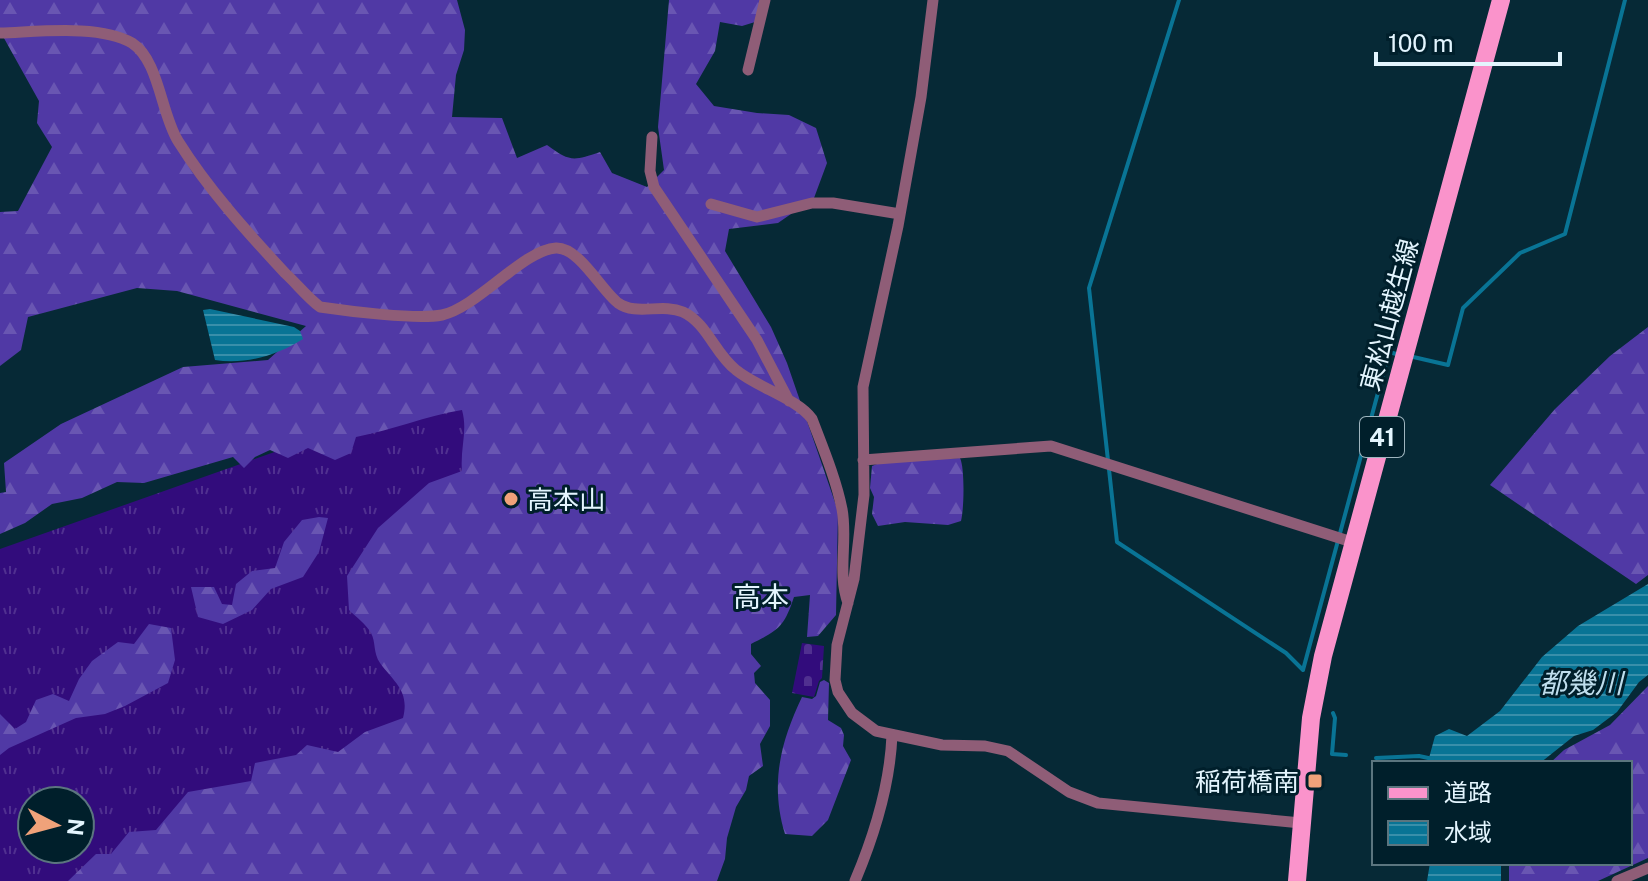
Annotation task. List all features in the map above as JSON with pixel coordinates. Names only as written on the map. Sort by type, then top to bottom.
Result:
[{"type":"main road","name":"東松山越生線","points":[[1297,881],[1311,718],[1323,656],[1501,0]]},
{"type":"street","points":[[748,70],[765,0]]},
{"type":"street","points":[[933,0],[921,97],[900,214],[863,387],[864,495],[854,579],[837,645],[835,680],[838,692],[852,713],[876,731],[942,745],[985,746],[1008,751],[1069,792],[1098,803],[1301,823]]},
{"type":"street","points":[[0,33],[77,32],[109,35],[134,44],[151,68],[177,140],[220,199],[320,307],[419,316],[442,315],[463,306],[541,251],[559,247],[575,255],[620,305],[635,309],[663,306],[683,312],[697,322],[734,369],[768,392],[804,409],[812,419],[842,510],[842,571],[848,603]]},
{"type":"street","points":[[652,137],[650,171],[654,187],[757,340],[789,401]]},
{"type":"street","points":[[711,204],[757,217],[812,203],[833,203],[900,214]]},
{"type":"street","points":[[863,460],[1051,446],[1355,543]]},
{"type":"street","points":[[855,881],[874,828],[892,735]]},
{"type":"street","points":[[1624,880],[1648,868]]},
{"type":"green space","points":[[0,0],[457,0],[465,30],[452,117],[502,118],[517,158],[547,145],[561,155],[572,158],[600,152],[612,173],[647,187],[664,170],[658,127],[669,0],[769,0],[765,19],[742,26],[720,22],[715,51],[696,84],[714,106],[789,115],[816,128],[827,163],[814,198],[778,223],[729,229],[725,251],[771,327],[787,363],[838,511],[836,615],[818,636],[807,637],[810,595],[794,597],[779,626],[751,644],[751,654],[761,666],[754,673],[755,683],[770,700],[770,726],[760,744],[763,766],[749,776],[746,790],[736,807],[717,881],[68,881],[85,865],[96,865],[96,854],[111,854],[129,832],[156,830],[188,792],[251,781],[255,763],[296,755],[307,745],[338,752],[365,732],[403,718],[402,694],[378,659],[373,636],[349,610],[347,576],[378,528],[429,483],[462,471],[464,425],[462,410],[356,437],[351,453],[335,460],[308,448],[288,458],[270,450],[255,457],[244,468],[233,457],[144,483],[117,482],[82,498],[52,504],[25,523],[0,534],[0,493],[6,492],[4,463],[61,424],[183,367],[268,360],[306,326],[177,291],[137,288],[28,317],[21,350],[0,366],[0,212],[18,211],[52,147],[37,123],[39,101],[0,31]]},
{"type":"green space","points":[[1648,327],[1648,575],[1636,584],[1490,485],[1555,409],[1610,356]]},
{"type":"green space","points":[[450,390],[498,449],[440,714],[110,881],[0,881],[0,549]]},
{"type":"green space","points":[[960,458],[964,489],[961,521],[948,525],[905,522],[878,526],[872,514],[872,466],[882,462]]},
{"type":"green space","points":[[328,518],[319,552],[303,577],[271,589],[252,610],[223,624],[198,617],[191,587],[214,587],[222,604],[232,605],[236,584],[252,571],[275,568],[284,542],[302,520]]},
{"type":"green space","points":[[149,624],[171,628],[175,660],[168,683],[125,706],[105,714],[76,718],[0,755],[0,714],[15,729],[26,722],[36,700],[53,694],[69,701],[92,661],[118,642],[134,644]]},
{"type":"green space","points":[[802,643],[824,646],[822,678],[814,697],[792,693]]},
{"type":"green space","points":[[824,680],[829,683],[828,720],[841,728],[843,746],[851,760],[828,820],[812,836],[785,834],[778,798],[783,748],[802,697],[812,699],[816,696],[820,682]]},
{"type":"green space","points":[[1648,686],[1648,858],[1598,881],[1509,881],[1509,865],[1632,865],[1632,761],[1552,761],[1564,750],[1610,725]]},
{"type":"water","points":[[203,310],[294,327],[303,339],[261,357],[238,361],[215,360]]},
{"type":"water","name":"都幾川","points":[[1648,584],[1648,675],[1639,682],[1617,712],[1593,730],[1574,736],[1543,761],[1435,761],[1429,758],[1435,736],[1449,729],[1467,736],[1500,711],[1542,657],[1578,626]]},
{"type":"water","points":[[1430,865],[1501,865],[1501,881],[1427,881]]},
{"type":"waterway","points":[[1179,0],[1089,288],[1117,542],[1286,653],[1303,670]]},
{"type":"waterway","points":[[1409,356],[1448,365],[1463,308],[1520,253],[1565,234],[1625,0]]},
{"type":"waterway","points":[[1303,670],[1389,352],[1400,355]]},
{"type":"waterway","points":[[1333,713],[1332,754],[1346,755]]},
{"type":"waterway","points":[[1376,758],[1419,756],[1433,759]]},
{"type":"place","name":"高本山","points":[[511,499]]},
{"type":"place","name":"稲荷橋南","points":[[1315,781]]},
{"type":"district","name":"高本","points":[[761,596]]}]
